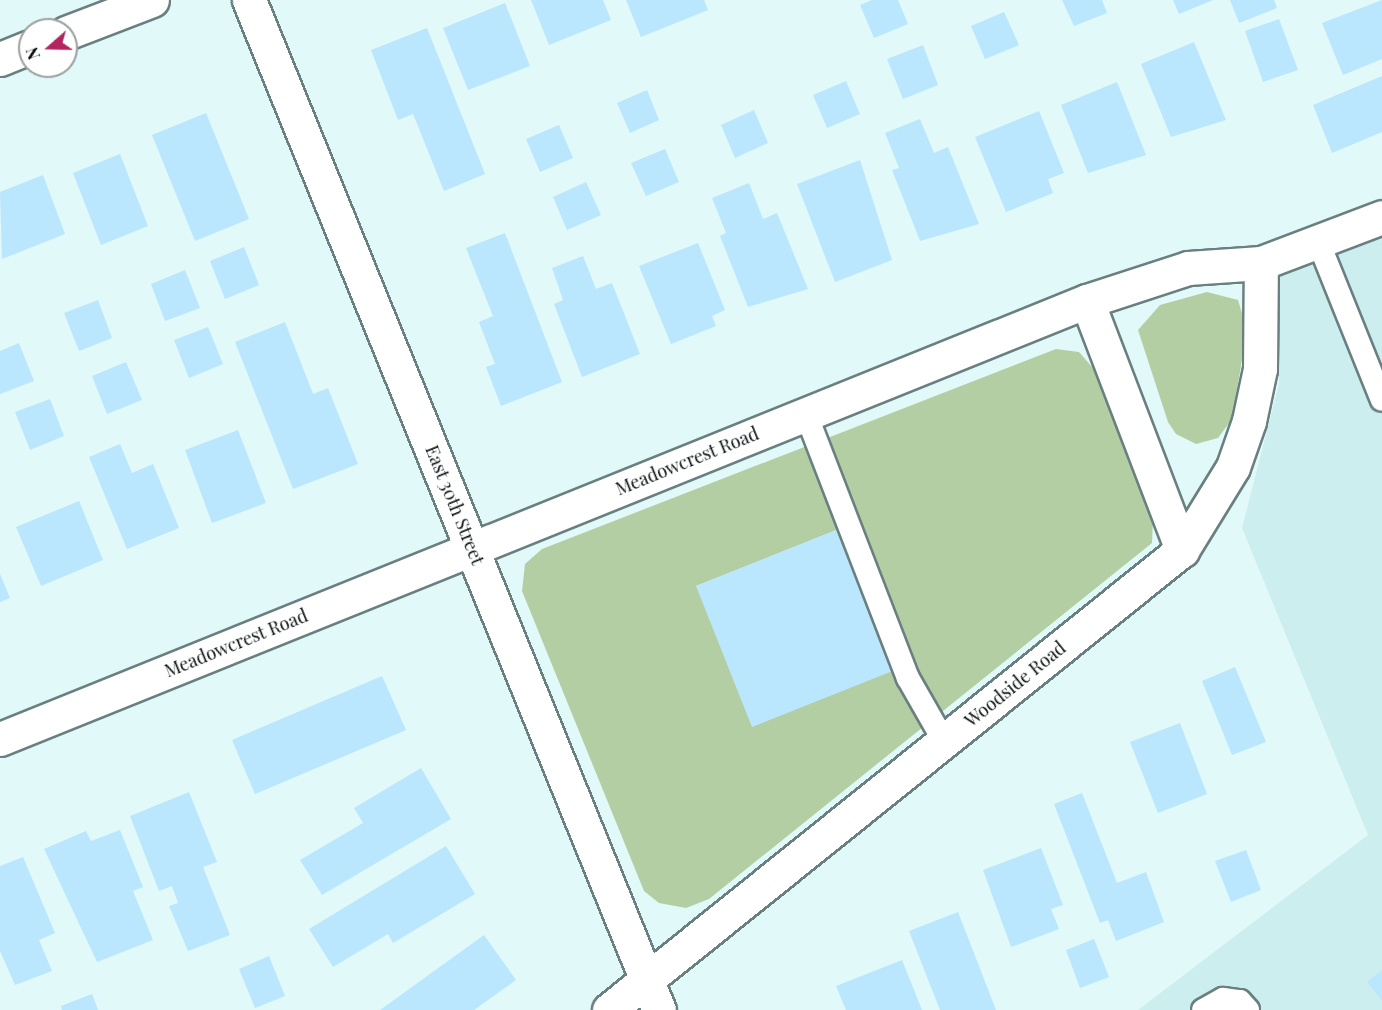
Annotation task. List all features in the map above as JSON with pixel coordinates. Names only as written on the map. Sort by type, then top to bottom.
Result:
[{"type":"street","points":[[78,28],[152,0]]},
{"type":"street","name":"East 30th Street","points":[[249,0],[653,996]]},
{"type":"street","points":[[0,59],[18,52]]},
{"type":"street","name":"Meadowcrest Road","points":[[0,739],[1087,301],[1188,268],[1261,263],[1382,217]]},
{"type":"street","name":"Woodside Road","points":[[609,1010],[653,996],[944,741],[1182,550],[1222,488],[1249,421],[1260,369],[1261,263]]},
{"type":"street","points":[[1087,301],[1182,550]]},
{"type":"lane","points":[[1318,241],[1382,400]]},
{"type":"lane","points":[[806,414],[908,678],[944,741]]},
{"type":"lane","points":[[1203,1010],[1223,999],[1240,1001],[1248,1010]]},
{"type":"shaded area","points":[[1382,201],[1382,1010],[1138,1010],[1368,835],[1242,528],[1279,384],[1278,242]]},
{"type":"green space","points":[[1207,292],[1238,300],[1247,330],[1232,419],[1218,438],[1196,444],[1176,434],[1168,422],[1138,330],[1160,305]]},
{"type":"green space","points":[[1056,349],[1079,352],[1093,368],[1153,519],[1152,543],[709,899],[686,908],[659,903],[644,891],[522,591],[525,564],[542,549]],"holes":[[[839,529],[895,670],[696,586]]]},
{"type":"building","points":[[531,0],[603,0],[611,20],[549,45]]},
{"type":"building","points":[[626,0],[704,0],[708,10],[641,37]]},
{"type":"building","points":[[872,0],[898,0],[908,24],[874,38],[860,5]]},
{"type":"building","points":[[1062,0],[1102,0],[1107,13],[1074,26]]},
{"type":"building","points":[[1173,0],[1213,0],[1179,14]]},
{"type":"building","points":[[1230,0],[1274,0],[1277,8],[1239,23]]},
{"type":"building","points":[[1382,0],[1382,59],[1343,75],[1322,23]]},
{"type":"building","points":[[505,3],[530,66],[468,90],[443,28]]},
{"type":"building","points":[[1004,12],[1019,45],[985,59],[971,26]]},
{"type":"building","points":[[1279,19],[1298,70],[1263,82],[1245,31]]},
{"type":"building","points":[[427,28],[485,174],[444,191],[413,114],[398,120],[371,50]]},
{"type":"building","points":[[1194,42],[1226,120],[1171,137],[1141,64]]},
{"type":"building","points":[[923,45],[938,85],[903,99],[887,59]]},
{"type":"building","points":[[1382,76],[1382,132],[1332,153],[1313,105]]},
{"type":"building","points":[[846,81],[860,114],[827,128],[813,95]]},
{"type":"building","points":[[1117,82],[1146,155],[1088,173],[1061,105]]},
{"type":"building","points":[[647,90],[659,120],[630,133],[617,103]]},
{"type":"building","points":[[754,110],[768,143],[735,158],[721,125]]},
{"type":"building","points":[[1039,111],[1064,173],[1048,179],[1053,193],[1006,212],[975,137]]},
{"type":"building","points":[[206,113],[249,219],[195,241],[152,135]]},
{"type":"building","points":[[920,119],[934,153],[948,147],[979,224],[920,241],[892,170],[899,168],[885,133]]},
{"type":"building","points":[[559,125],[573,158],[540,172],[526,139]]},
{"type":"building","points":[[665,149],[679,182],[646,196],[631,163]]},
{"type":"building","points":[[120,154],[148,226],[101,245],[73,173]]},
{"type":"building","points":[[860,160],[892,260],[835,282],[797,184]]},
{"type":"building","points":[[43,175],[65,234],[2,259],[0,192]]},
{"type":"building","points":[[586,182],[601,215],[567,230],[553,197]]},
{"type":"building","points":[[749,183],[763,219],[777,213],[808,289],[748,307],[720,236],[726,233],[712,198]]},
{"type":"building","points":[[505,233],[562,382],[501,406],[486,367],[495,364],[479,322],[493,316],[466,248]]},
{"type":"building","points":[[698,243],[725,310],[712,316],[716,326],[671,344],[639,266]]},
{"type":"building","points":[[244,247],[259,285],[225,299],[210,261]]},
{"type":"building","points":[[583,256],[596,289],[612,283],[640,354],[582,377],[554,304],[563,300],[552,268]]},
{"type":"building","points":[[185,270],[200,308],[165,321],[151,284]]},
{"type":"building","points":[[98,300],[112,338],[79,351],[64,313]]},
{"type":"building","points":[[285,322],[313,394],[328,388],[358,464],[293,489],[235,342]]},
{"type":"building","points":[[208,327],[223,364],[189,378],[174,340]]},
{"type":"building","points":[[19,343],[34,381],[0,394],[0,351]]},
{"type":"building","points":[[126,362],[142,400],[107,414],[92,376]]},
{"type":"building","points":[[50,399],[64,436],[30,450],[15,412]]},
{"type":"building","points":[[238,430],[266,503],[212,523],[185,450]]},
{"type":"building","points":[[120,444],[132,473],[153,464],[179,528],[127,549],[89,457]]},
{"type":"building","points":[[79,501],[103,560],[41,586],[16,527]]},
{"type":"building","points":[[839,529],[895,670],[752,727],[696,586]]},
{"type":"building","points":[[0,574],[10,598],[0,602]]},
{"type":"building","points":[[1235,667],[1266,742],[1232,755],[1202,681]]},
{"type":"building","points":[[382,676],[406,730],[255,794],[232,740]]},
{"type":"building","points":[[1180,723],[1207,794],[1158,813],[1130,742]]},
{"type":"building","points":[[421,768],[451,819],[322,895],[300,860],[363,823],[354,808]]},
{"type":"building","points":[[189,792],[217,862],[203,867],[230,935],[188,951],[169,906],[178,903],[172,886],[159,891],[130,816]]},
{"type":"building","points":[[1082,793],[1117,883],[1146,872],[1164,922],[1116,941],[1108,920],[1100,923],[1054,804]]},
{"type":"building","points":[[120,830],[143,887],[133,891],[153,940],[97,962],[44,849],[86,831],[91,841]]},
{"type":"building","points":[[446,846],[475,894],[393,943],[388,934],[333,967],[309,929]]},
{"type":"building","points":[[1041,848],[1063,905],[1051,909],[1059,929],[1011,947],[983,870]]},
{"type":"building","points":[[1246,850],[1261,890],[1231,902],[1215,861]]},
{"type":"building","points":[[23,857],[55,933],[39,940],[52,971],[15,985],[0,951],[0,866]]},
{"type":"building","points":[[958,912],[996,1010],[940,1010],[909,931]]},
{"type":"building","points":[[484,935],[516,980],[474,1010],[380,1010]]},
{"type":"building","points":[[1094,939],[1109,977],[1080,988],[1066,950]]},
{"type":"building","points":[[269,956],[285,996],[255,1008],[239,969]]},
{"type":"building","points":[[902,960],[922,1010],[846,1010],[836,986]]},
{"type":"building","points":[[1382,970],[1382,1001],[1367,982]]},
{"type":"building","points":[[92,994],[98,1010],[62,1010],[61,1006]]}]
